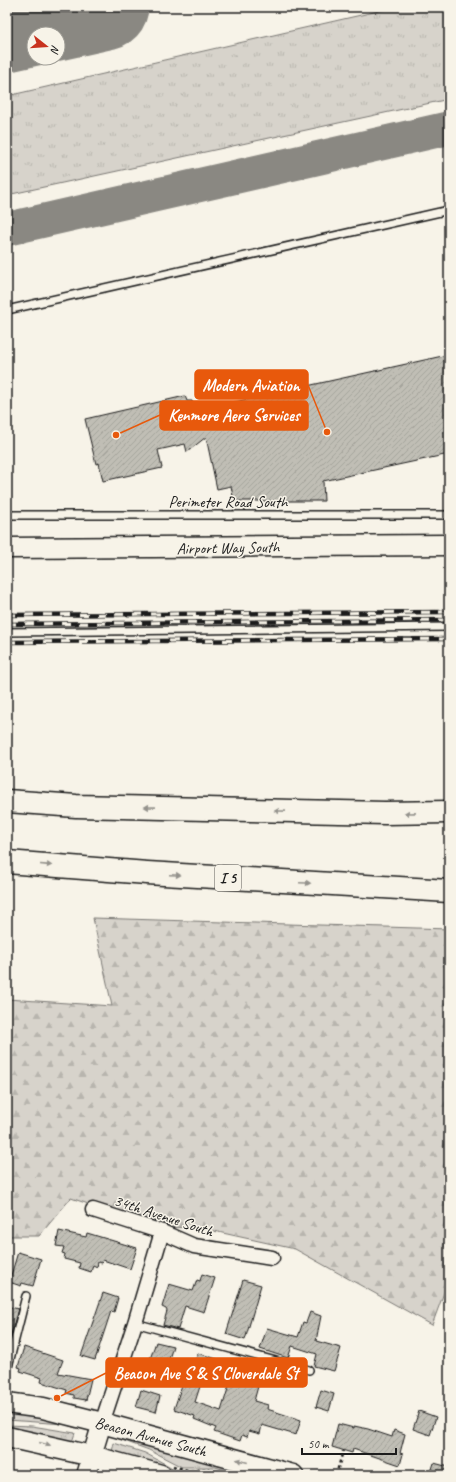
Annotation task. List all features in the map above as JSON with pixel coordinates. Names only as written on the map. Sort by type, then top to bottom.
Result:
[{"type":"highway","points":[[7,801],[76,806],[385,813],[449,812]]},
{"type":"highway","name":"I 5","points":[[7,862],[147,873],[449,891]]},
{"type":"main road","name":"Airport Way South","points":[[7,548],[449,544]]},
{"type":"main road","name":"Beacon Avenue South","points":[[7,1403],[43,1408],[293,1475]]},
{"type":"main road","points":[[7,1437],[92,1456],[161,1475]]},
{"type":"street","name":"34th Avenue South","points":[[92,1210],[162,1232],[194,1246],[272,1258]]},
{"type":"street","points":[[86,1475],[135,1323],[162,1232]]},
{"type":"lane","points":[[7,310],[449,210]]},
{"type":"lane","name":"Perimeter Road South","points":[[7,515],[449,515]]},
{"type":"lane","points":[[7,632],[449,627]]},
{"type":"lane","points":[[7,1371],[26,1296]]},
{"type":"lane","points":[[135,1323],[309,1370]]},
{"type":"path","points":[[336,1475],[343,1451]]},
{"type":"green space","points":[[396,7],[449,7],[449,99],[7,195],[7,96]]},
{"type":"green space","points":[[93,918],[449,929],[449,1279],[432,1325],[295,1249],[200,1228],[155,1227],[71,1198],[39,1236],[7,1236],[7,999],[112,1006]]},
{"type":"green space","points":[[7,1411],[78,1424],[76,1428],[64,1424],[7,1420]]},
{"type":"green space","points":[[7,1425],[32,1426],[75,1433],[71,1445],[7,1433]]},
{"type":"green space","points":[[117,1435],[261,1475],[244,1475],[215,1467],[182,1467],[149,1450],[116,1438]]},
{"type":"green space","points":[[114,1443],[145,1453],[178,1471],[193,1473],[210,1472],[229,1475],[182,1475],[111,1456]]},
{"type":"building","points":[[447,355],[449,363],[449,454],[323,481],[324,501],[234,501],[231,486],[217,489],[206,437],[187,452],[185,444],[158,450],[162,468],[103,481],[99,463],[96,464],[85,419],[185,396],[187,401],[192,401],[194,411]]},
{"type":"building","points":[[59,1231],[86,1237],[87,1233],[137,1248],[130,1269],[103,1260],[102,1263],[98,1262],[97,1267],[93,1265],[91,1272],[79,1268],[80,1263],[64,1259],[65,1254],[62,1253],[64,1247],[56,1246]]},
{"type":"building","points":[[18,1252],[41,1259],[33,1286],[22,1283],[21,1286],[9,1282]]},
{"type":"building","points":[[202,1274],[215,1278],[204,1312],[185,1306],[178,1329],[163,1325],[167,1311],[162,1307],[169,1284],[193,1291],[197,1280],[200,1281]]},
{"type":"building","points":[[243,1280],[261,1285],[245,1340],[226,1334]]},
{"type":"building","points":[[103,1293],[118,1298],[114,1312],[111,1311],[95,1360],[81,1356]]},
{"type":"building","points":[[7,1306],[18,1309],[10,1338],[7,1337]]},
{"type":"building","points":[[310,1312],[321,1316],[316,1341],[341,1348],[334,1371],[314,1366],[317,1354],[292,1346],[288,1358],[260,1349],[267,1328],[298,1337],[303,1322],[306,1323]]},
{"type":"building","points":[[156,1342],[173,1346],[162,1382],[144,1376]]},
{"type":"building","points":[[24,1347],[63,1360],[58,1373],[91,1379],[86,1400],[74,1398],[74,1395],[66,1393],[67,1390],[41,1382],[42,1378],[20,1371],[21,1368],[18,1367]]},
{"type":"building","points":[[198,1353],[226,1362],[224,1366],[260,1379],[254,1401],[268,1405],[267,1409],[301,1420],[296,1435],[262,1425],[260,1434],[249,1431],[247,1437],[242,1435],[240,1441],[214,1432],[216,1428],[194,1419],[195,1416],[174,1409],[186,1373],[190,1374]],"holes":[[[208,1371],[231,1379],[221,1411],[195,1402],[203,1377],[206,1378]]]},
{"type":"building","points":[[141,1390],[160,1396],[156,1412],[136,1407]]},
{"type":"building","points":[[321,1390],[334,1394],[329,1411],[316,1407]]},
{"type":"building","points":[[419,1411],[436,1417],[430,1435],[413,1429]]},
{"type":"building","points":[[338,1424],[354,1428],[354,1426],[368,1429],[392,1437],[394,1430],[405,1434],[400,1453],[403,1454],[400,1465],[353,1449],[352,1453],[332,1447]]},
{"type":"building","points":[[434,1463],[449,1467],[449,1475],[430,1475]]},
{"type":"taxiway","points":[[7,229],[449,128]]},
{"type":"runway","points":[[7,29],[106,7]]},
{"type":"railway","points":[[7,615],[449,612]]},
{"type":"railway","points":[[7,624],[449,620]]},
{"type":"railway","points":[[7,642],[449,639]]},
{"type":"place","name":"Modern Aviation","points":[[327,432]]},
{"type":"place","name":"Kenmore Aero Services","points":[[116,435]]},
{"type":"place","name":"Beacon Ave S & S Cloverdale St","points":[[57,1398]]}]
